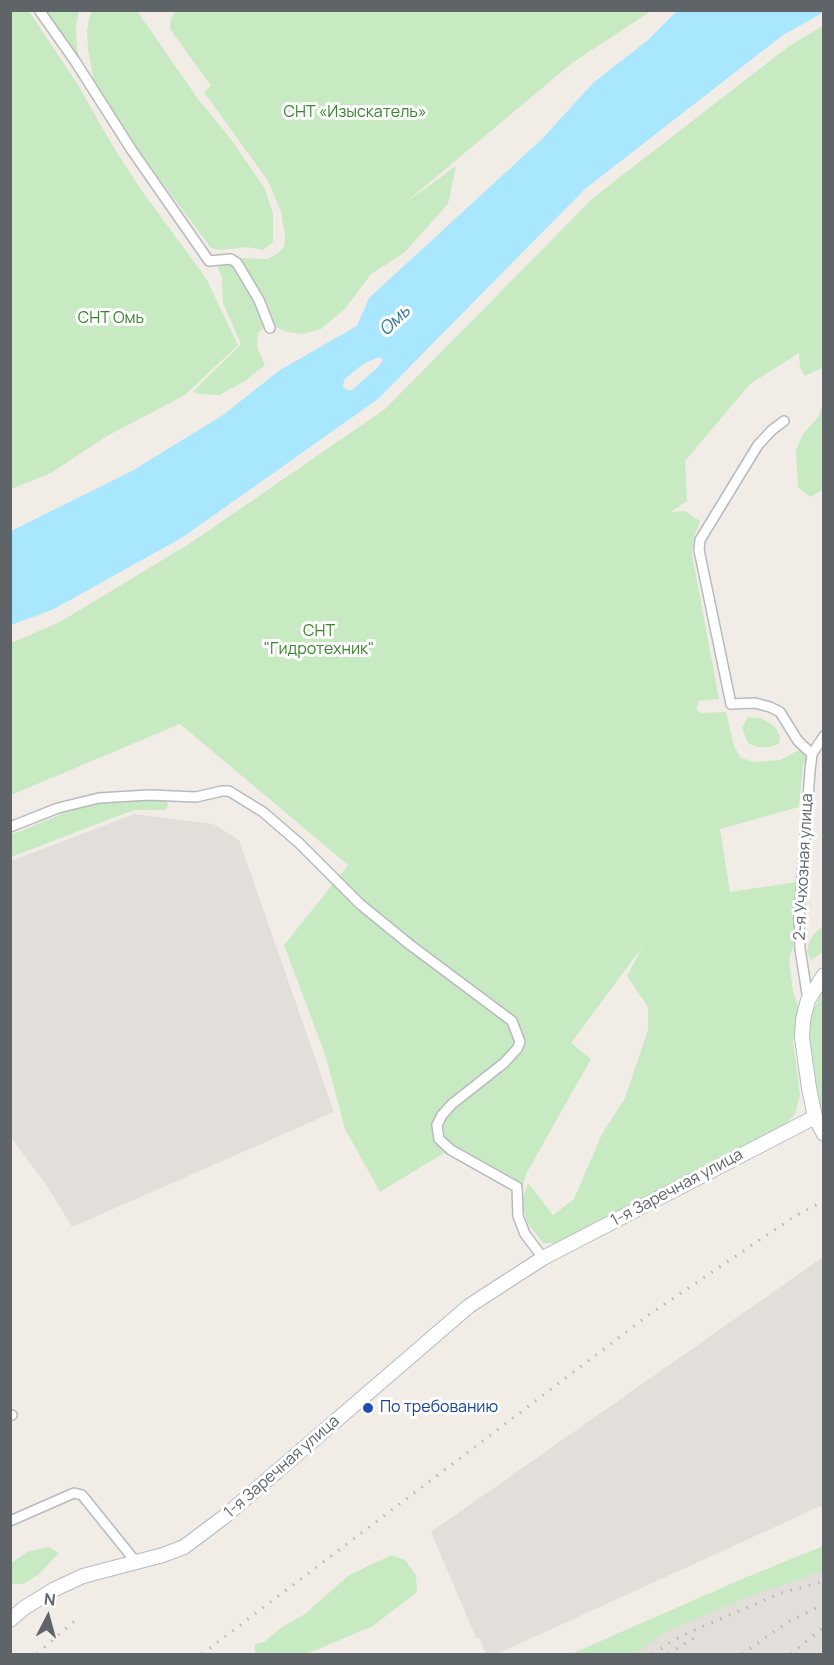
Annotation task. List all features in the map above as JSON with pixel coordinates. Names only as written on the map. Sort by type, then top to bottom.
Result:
[{"type":"street","points":[[39,10],[75,61],[130,149],[209,261],[231,259],[237,263],[259,300],[270,328]]},
{"type":"street","points":[[784,421],[758,445],[700,540],[699,550],[731,704],[755,704],[780,712],[798,741],[812,754]]},
{"type":"street","name":"2-я Учхозная улица","points":[[808,1000],[800,949],[799,918],[812,754],[824,736]]},
{"type":"street","points":[[10,827],[58,808],[99,798],[149,795],[196,797],[211,795],[222,790],[229,791],[263,812],[299,843],[360,904],[409,944],[512,1021],[520,1042],[517,1049],[504,1063],[452,1104],[437,1125],[438,1133],[439,1139],[451,1150],[517,1187],[518,1216],[525,1234],[543,1258]]},
{"type":"street","points":[[824,975],[808,1000],[803,1020],[802,1038],[815,1117],[824,1134]]},
{"type":"street","name":"1-я Заречная улица","points":[[10,1620],[54,1589],[83,1576],[163,1555],[184,1547],[201,1536],[469,1306],[543,1258],[815,1117]]},
{"type":"street","points":[[10,1521],[74,1493],[82,1495],[136,1562]]},
{"type":"shaded area","points":[[134,814],[213,824],[239,840],[334,1112],[72,1227],[49,1189],[11,1137],[11,861]]},
{"type":"shaded area","points":[[823,1257],[823,1505],[497,1654],[486,1654],[479,1638],[476,1638],[431,1532]]},
{"type":"shaded area","points":[[823,1554],[823,1654],[591,1654]]},
{"type":"green space","name":"СНТ «Изыскатель»","points":[[176,10],[651,11],[572,63],[405,203],[456,166],[448,204],[404,253],[371,274],[345,309],[321,329],[303,334],[287,332],[275,327],[263,328],[258,333],[257,347],[265,365],[245,381],[219,395],[193,392],[241,344],[223,303],[222,277],[217,266],[240,258],[267,259],[284,247],[285,237],[281,212],[268,181],[204,92],[211,86],[170,29],[171,18]]},
{"type":"green space","name":"СНТ Омь","points":[[10,11],[29,11],[78,85],[142,191],[206,278],[238,345],[185,395],[107,436],[51,473],[11,489]]},
{"type":"green space","points":[[43,11],[79,11],[76,26],[77,49],[82,68]]},
{"type":"green space","points":[[92,11],[137,11],[198,99],[230,138],[265,189],[273,214],[273,242],[263,250],[247,247],[221,250],[211,248],[155,173],[106,104],[94,81],[87,31]]},
{"type":"green space","name":"СНТ \"Гидротехник\"","points":[[823,26],[823,367],[805,376],[800,368],[799,353],[750,384],[685,461],[687,501],[671,512],[685,511],[700,521],[694,537],[692,554],[719,699],[699,701],[696,709],[701,713],[726,712],[734,746],[741,758],[755,762],[780,760],[801,749],[807,756],[803,766],[799,807],[720,829],[730,892],[796,882],[795,940],[789,960],[793,991],[799,1009],[793,1041],[800,1096],[795,1114],[786,1124],[556,1243],[543,1243],[527,1222],[522,1201],[528,1183],[553,1215],[574,1199],[602,1134],[625,1098],[648,1030],[648,1007],[627,976],[643,946],[571,1043],[591,1059],[526,1174],[520,1196],[444,1153],[380,1192],[345,1129],[325,1054],[284,945],[348,865],[180,724],[11,795],[11,643],[60,622],[192,542],[385,409],[593,198],[789,46]]},
{"type":"green space","points":[[823,404],[823,490],[810,497],[798,487],[796,450],[803,434],[818,417]]},
{"type":"green space","points":[[748,717],[761,718],[774,726],[780,736],[779,744],[757,747],[748,743],[742,728]]},
{"type":"green space","points":[[165,799],[168,804],[166,810],[134,810],[11,857],[11,834],[73,809],[116,800]]},
{"type":"green space","points":[[823,926],[823,952],[811,960],[807,952],[809,943],[813,935]]},
{"type":"green space","points":[[823,991],[823,1119],[815,1101],[807,1050],[811,1014]]},
{"type":"green space","points":[[823,1546],[823,1571],[742,1599],[666,1632],[634,1654],[571,1654],[742,1579]]},
{"type":"green space","points":[[49,1547],[59,1553],[38,1575],[23,1584],[11,1584],[11,1563],[27,1552]]},
{"type":"green space","points":[[392,1555],[405,1560],[416,1575],[417,1592],[373,1626],[306,1654],[255,1654],[255,1644],[264,1642],[282,1627],[305,1614],[349,1575]]},
{"type":"water","name":"Омь","points":[[823,10],[824,12],[783,35],[585,189],[378,399],[183,537],[54,609],[11,625],[11,531],[132,471],[223,415],[280,370],[357,326],[369,298],[542,139],[593,83],[648,40],[677,11]],"holes":[[[379,357],[383,360],[352,390],[343,387],[344,380],[363,364]]]},
{"type":"railway","points":[[202,1654],[650,1314],[795,1216],[824,1201]]},
{"type":"railway","points":[[653,1654],[690,1632],[781,1593],[824,1581]]},
{"type":"railway","points":[[742,1654],[788,1622],[824,1604]]},
{"type":"railway","points":[[37,1654],[78,1618]]},
{"type":"railway","points":[[791,1654],[824,1627]]},
{"type":"railway","points":[[668,1654],[694,1638]]},
{"type":"place","name":"По требованию","points":[[368,1408]]}]
